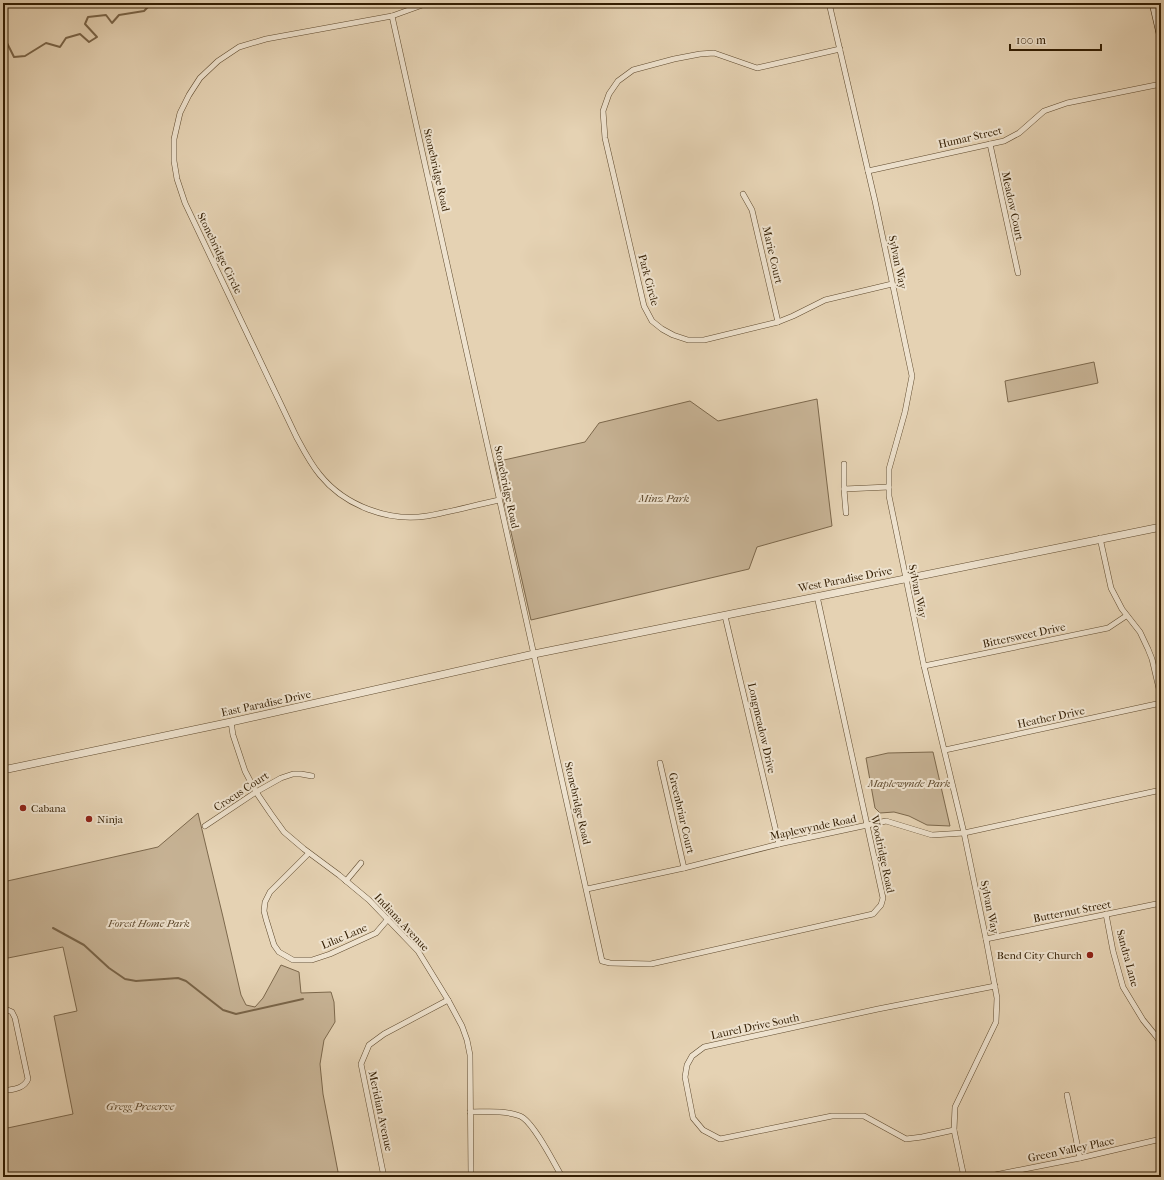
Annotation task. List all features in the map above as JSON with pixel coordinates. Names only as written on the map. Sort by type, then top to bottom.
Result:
[{"type":"street","name":"Stonebridge Circle","points":[[428,3],[392,16],[266,40],[239,47],[218,61],[200,78],[189,95],[180,113],[174,140],[174,161],[177,179],[185,202],[296,436],[320,476],[334,490],[360,505],[374,512],[392,516],[427,516],[499,500]]},
{"type":"street","name":"Sylvan Way","points":[[829,3],[868,171],[912,376],[905,412],[889,470],[889,496],[924,666],[964,833],[997,998],[996,1022],[955,1107],[954,1130],[964,1177]]},
{"type":"street","points":[[1153,3],[1161,38]]},
{"type":"street","name":"Stonebridge Road","points":[[392,16],[602,961]]},
{"type":"street","name":"Park Circle","points":[[840,49],[758,68],[714,53],[700,54],[633,70],[618,81],[609,94],[603,111],[605,138],[644,306],[652,320],[662,329],[673,335],[688,340],[704,340],[778,322],[825,300],[892,284]]},
{"type":"street","name":"Humar Street","points":[[868,171],[990,144],[1012,137],[1019,133],[1044,111],[1067,103],[1161,84]]},
{"type":"street","name":"Meadow Court","points":[[990,144],[1018,273]]},
{"type":"street","name":"Marie Court","points":[[743,194],[752,210],[778,322]]},
{"type":"street","points":[[844,464],[846,513]]},
{"type":"street","points":[[844,489],[889,487]]},
{"type":"street","name":"West Paradise Drive","points":[[534,654],[1100,538],[1161,527]]},
{"type":"street","points":[[1100,538],[1111,588],[1126,616],[1140,632],[1148,649],[1161,697]]},
{"type":"street","name":"Woodridge Road","points":[[602,961],[610,963],[651,964],[873,914],[881,905],[883,898],[817,596]]},
{"type":"street","name":"Longmeadow Drive","points":[[725,616],[779,844]]},
{"type":"street","name":"Bittersweet Drive","points":[[924,666],[1108,628],[1126,616]]},
{"type":"street","name":"East Paradise Drive","points":[[3,770],[231,722],[534,654]]},
{"type":"street","name":"Heather Drive","points":[[945,750],[1161,703]]},
{"type":"street","name":"Indiana Avenue","points":[[231,722],[233,735],[245,771],[256,792],[284,832],[369,900],[418,951],[462,1026],[470,1055],[471,1177]]},
{"type":"street","name":"Greenbriar Court","points":[[660,763],[684,868]]},
{"type":"street","name":"Crocus Court","points":[[205,826],[256,792],[281,778],[293,774],[312,776]]},
{"type":"street","name":"Maplewynde Road","points":[[587,889],[684,868],[779,844],[886,821],[932,835],[964,833],[1161,790]]},
{"type":"street","name":"Lilac Lane","points":[[309,853],[270,892],[265,902],[264,911],[274,945],[279,952],[293,960],[312,960],[330,954],[376,933],[388,919]]},
{"type":"street","points":[[346,881],[361,863]]},
{"type":"street","name":"Butternut Street","points":[[986,939],[1161,903]]},
{"type":"street","name":"Sandra Lane","points":[[1106,914],[1113,951],[1123,987],[1143,1020],[1161,1044]]},
{"type":"street","name":"Laurel Drive South","points":[[954,1130],[906,1139],[864,1116],[832,1116],[720,1139],[703,1130],[693,1118],[685,1077],[687,1065],[692,1056],[704,1047],[878,1009],[995,986]]},
{"type":"street","name":"Meridian Avenue","points":[[384,1177],[361,1064],[369,1045],[384,1034],[448,1000]]},
{"type":"street","points":[[3,1008],[12,1012],[15,1018],[28,1078],[26,1084],[22,1087],[3,1091]]},
{"type":"street","points":[[1067,1095],[1080,1158]]},
{"type":"street","points":[[470,1112],[507,1113],[521,1116],[534,1129],[562,1177]]},
{"type":"street","name":"Green Valley Place","points":[[985,1177],[1080,1158],[1161,1139]]},
{"type":"green space","points":[[1094,362],[1098,383],[1008,402],[1005,381]]},
{"type":"green space","name":"Minz Park","points":[[817,399],[832,526],[757,547],[749,569],[531,620],[495,462],[585,442],[599,423],[690,401],[718,421]]},
{"type":"green space","name":"Maplewynde Park","points":[[933,752],[950,826],[927,825],[909,816],[894,812],[880,813],[875,808],[866,758],[888,753]]},
{"type":"green space","points":[[198,813],[241,995],[246,1005],[255,1007],[263,998],[281,965],[299,972],[301,993],[331,992],[334,1002],[335,1022],[324,1040],[320,1064],[323,1094],[339,1177],[3,1177],[3,1129],[73,1114],[54,1016],[77,1011],[63,947],[3,959],[3,882],[158,847]]},
{"type":"waterway","points":[[3,44],[7,43],[14,57],[25,56],[46,43],[60,47],[66,38],[80,34],[89,42],[97,37],[85,24],[88,17],[106,15],[112,23],[119,15],[144,11],[152,3]]},
{"type":"waterway","points":[[53,928],[84,945],[109,968],[125,979],[136,981],[178,978],[186,981],[223,1010],[236,1014],[303,999]]},
{"type":"place","name":"Cabana","points":[[23,808]]},
{"type":"place","name":"Ninja","points":[[89,819]]},
{"type":"place","name":"Bend City Church","points":[[1090,955]]},
{"type":"park label","name":"Forest Home Park","points":[[149,923]]},
{"type":"park label","name":"Gregg Preserve","points":[[140,1106]]}]
